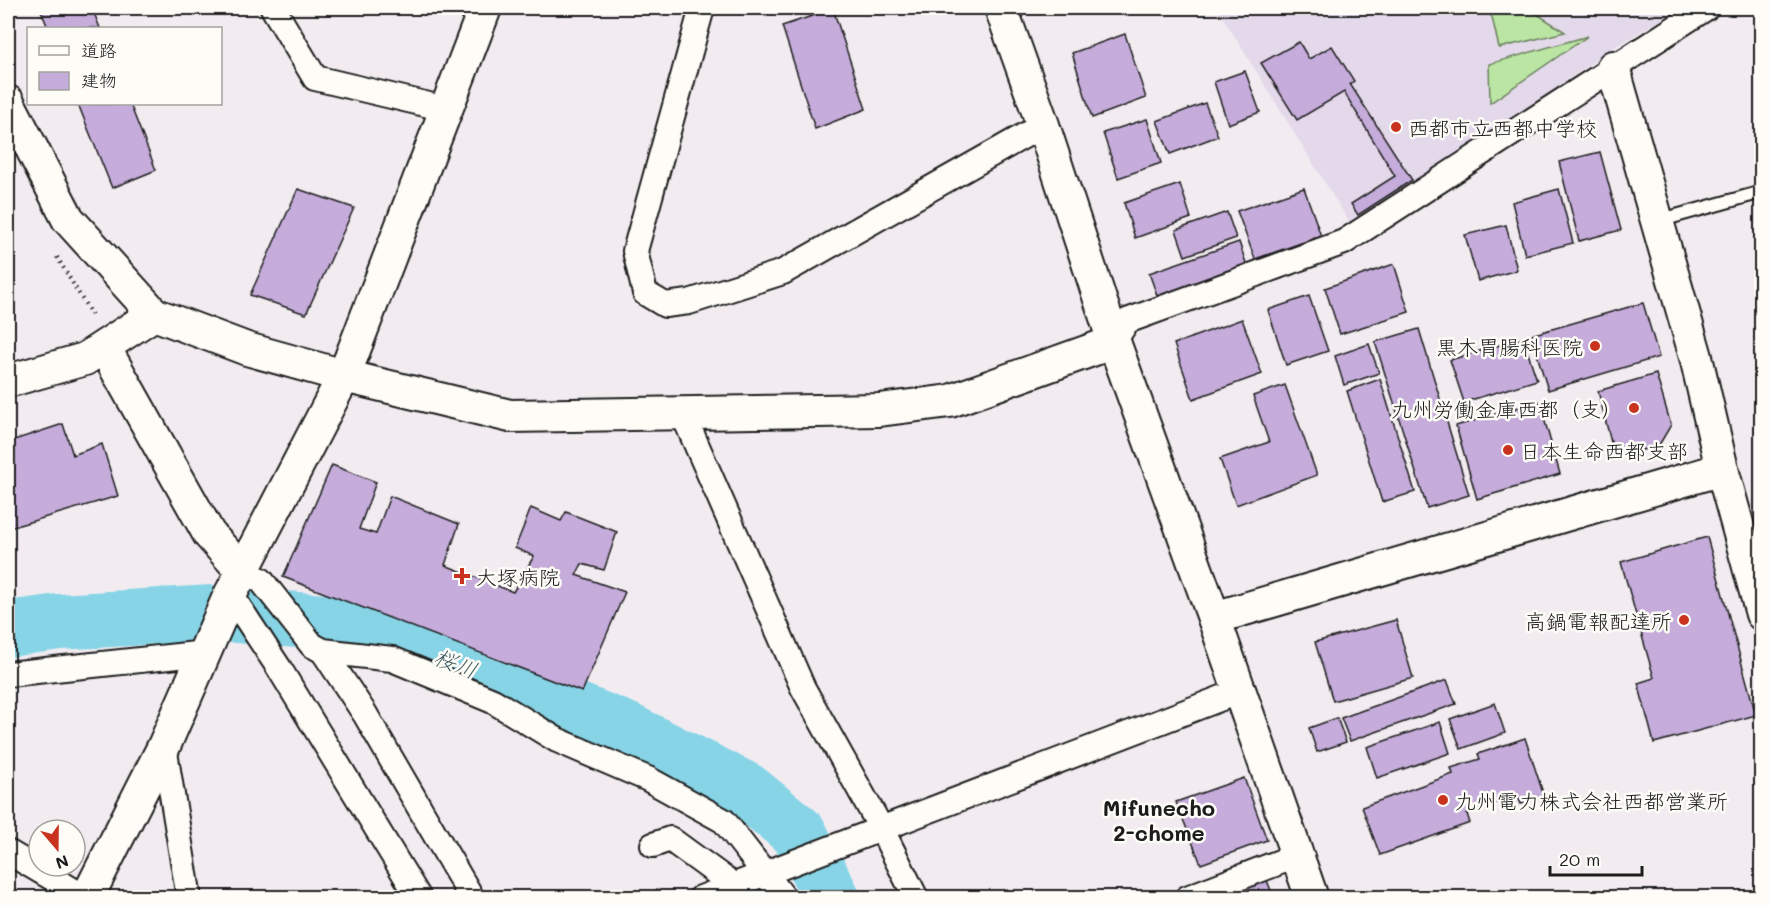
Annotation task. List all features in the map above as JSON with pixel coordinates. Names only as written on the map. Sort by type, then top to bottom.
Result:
[{"type":"street","points":[[273,8],[315,78],[446,109]]},
{"type":"street","points":[[8,852],[86,897],[164,746],[208,649],[240,589],[344,376],[485,8]]},
{"type":"street","points":[[702,8],[635,250],[645,293],[665,305],[689,302],[783,272],[1043,125]]},
{"type":"street","points":[[1001,8],[1043,125],[1114,342],[1312,897]]},
{"type":"street","points":[[8,102],[68,219],[153,314],[247,349],[344,376],[510,416],[879,410],[950,401],[1114,342],[1127,321],[1344,242],[1706,8]]},
{"type":"street","points":[[1613,67],[1696,357],[1722,469],[1761,614]]},
{"type":"street","points":[[8,381],[85,359],[153,314]]},
{"type":"street","points":[[104,347],[240,589],[279,668],[419,897]]},
{"type":"street","points":[[683,414],[802,688],[874,830],[916,897]]},
{"type":"street","points":[[1214,618],[1722,469]]},
{"type":"street","points":[[240,589],[318,648],[365,714],[472,897]]},
{"type":"street","points":[[318,648],[392,659],[493,701],[557,740],[648,779],[724,822],[771,871],[784,897]]},
{"type":"street","points":[[8,674],[208,649]]},
{"type":"street","points":[[701,897],[1240,691]]},
{"type":"street","points":[[164,746],[189,897]]},
{"type":"street","points":[[653,845],[670,839],[733,885]]},
{"type":"street","points":[[1187,897],[1298,855]]},
{"type":"lane","points":[[1657,222],[1761,192]]},
{"type":"shaded area","name":"西都市立西都中学校","points":[[1217,8],[1680,8],[1610,50],[1395,204],[1353,228]]},
{"type":"green space","points":[[1485,8],[1528,8],[1565,32],[1499,48],[1492,17]]},
{"type":"green space","points":[[1588,36],[1490,103],[1489,64]]},
{"type":"building","points":[[40,8],[92,8],[100,27],[48,27]]},
{"type":"building","points":[[833,9],[866,109],[815,129],[782,26]]},
{"type":"building","points":[[1125,34],[1146,98],[1092,118],[1072,53]]},
{"type":"building","points":[[1299,42],[1309,59],[1332,46],[1354,81],[1350,84],[1412,180],[1358,215],[1351,204],[1395,176],[1344,92],[1297,120],[1261,63]]},
{"type":"building","points":[[1245,71],[1260,112],[1228,124],[1214,82]]},
{"type":"building","points":[[1205,103],[1218,136],[1170,154],[1157,121]]},
{"type":"building","points":[[78,105],[130,105],[156,170],[112,188]]},
{"type":"building","points":[[1147,119],[1161,163],[1118,178],[1103,133]]},
{"type":"building","points":[[1600,152],[1621,230],[1579,241],[1559,162]]},
{"type":"building","points":[[1180,184],[1191,218],[1135,238],[1124,203]]},
{"type":"building","points":[[1304,188],[1321,236],[1255,259],[1237,211]]},
{"type":"building","points":[[298,189],[354,208],[306,314],[250,295]]},
{"type":"building","points":[[1559,189],[1573,243],[1525,255],[1512,202]]},
{"type":"building","points":[[1227,212],[1236,238],[1185,256],[1176,230]]},
{"type":"building","points":[[1506,225],[1517,270],[1478,281],[1465,235]]},
{"type":"building","points":[[1239,242],[1247,266],[1158,298],[1149,273]]},
{"type":"building","points":[[1394,264],[1409,312],[1340,334],[1325,288]]},
{"type":"building","points":[[1309,296],[1328,351],[1286,365],[1268,310]]},
{"type":"building","name":"黒木胃腸科医院","points":[[1643,303],[1659,357],[1548,390],[1531,335]]},
{"type":"building","points":[[1242,319],[1262,374],[1193,399],[1174,344]]},
{"type":"building","points":[[1419,329],[1469,495],[1427,508],[1375,342]]},
{"type":"building","points":[[1523,338],[1537,380],[1464,402],[1450,360]]},
{"type":"building","points":[[1369,344],[1379,373],[1344,385],[1335,356]]},
{"type":"building","name":"九州労働金庫西都（支）","points":[[1656,374],[1671,425],[1659,445],[1615,458],[1598,391]]},
{"type":"building","points":[[1380,379],[1415,492],[1382,502],[1347,391]]},
{"type":"building","points":[[1285,385],[1317,475],[1236,505],[1220,459],[1269,442],[1253,396]]},
{"type":"building","name":"日本生命西都支部","points":[[1539,401],[1560,474],[1477,499],[1456,426]]},
{"type":"building","points":[[63,424],[73,455],[102,444],[118,496],[9,528],[8,480],[11,479],[8,469],[8,442]]},
{"type":"building","name":"大塚病院","points":[[332,465],[376,482],[359,529],[376,534],[390,496],[459,524],[445,565],[513,592],[534,556],[515,548],[531,508],[561,521],[566,512],[617,532],[604,570],[582,564],[576,575],[625,592],[582,692],[283,577]]},
{"type":"building","name":"高鍋電報配達所","points":[[1707,537],[1756,715],[1654,743],[1638,683],[1654,678],[1621,562]]},
{"type":"building","points":[[1396,620],[1413,678],[1333,701],[1315,642]]},
{"type":"building","points":[[1447,680],[1456,704],[1350,741],[1341,718]]},
{"type":"building","points":[[1495,703],[1505,733],[1461,749],[1450,719]]},
{"type":"building","points":[[1337,718],[1346,742],[1317,752],[1309,728]]},
{"type":"building","points":[[1440,722],[1450,753],[1377,778],[1367,747]]},
{"type":"building","name":"九州電力株式会社西都営業所","points":[[1525,738],[1544,796],[1521,804],[1517,795],[1467,814],[1470,823],[1380,855],[1362,807],[1453,774],[1451,768],[1480,759],[1478,754]]},
{"type":"building","points":[[1244,778],[1267,840],[1201,864],[1176,802]]},
{"type":"building","points":[[1264,873],[1274,898],[1219,898]]},
{"type":"waterway","name":"桜川","points":[[8,629],[59,622],[212,613],[360,625],[624,729],[746,790],[799,833],[832,898]]},
{"type":"place","name":"西都市立西都中学校","points":[[1396,127]]},
{"type":"place","name":"黒木胃腸科医院","points":[[1595,346]]},
{"type":"place","name":"九州労働金庫西都（支）","points":[[1634,408]]},
{"type":"place","name":"日本生命西都支部","points":[[1508,450]]},
{"type":"place","name":"大塚病院","points":[[462,576]]},
{"type":"place","name":"高鍋電報配達所","points":[[1684,620]]},
{"type":"place","name":"九州電力株式会社西都営業所","points":[[1443,800]]},
{"type":"district","name":"Mifunecho 2-chome","points":[[1159,820]]}]
